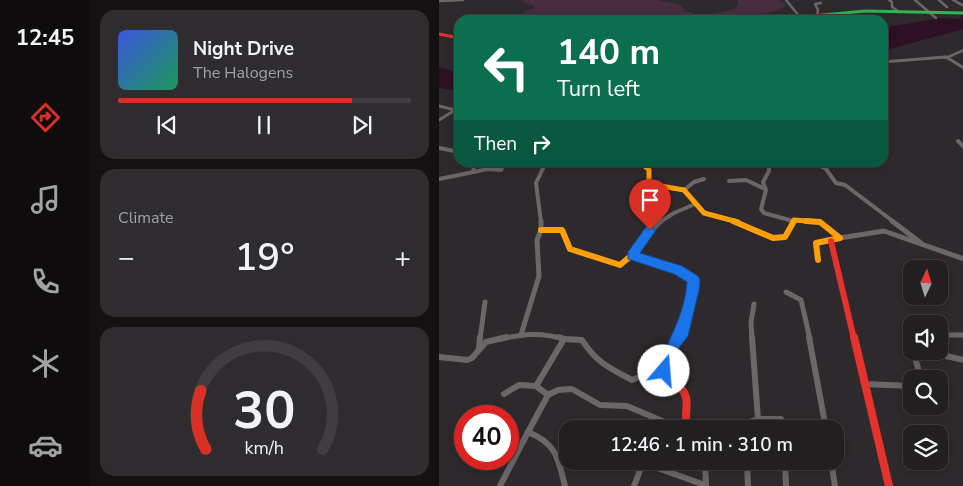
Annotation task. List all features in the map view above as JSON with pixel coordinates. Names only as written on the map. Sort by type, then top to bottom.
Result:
[{"type":"street","points":[[439,1],[463,0]]},
{"type":"street","points":[[786,0],[798,15]]},
{"type":"street","points":[[889,0],[892,2],[892,7],[898,11]]},
{"type":"street","points":[[915,0],[936,18]]},
{"type":"street","points":[[939,0],[947,7]]},
{"type":"street","points":[[953,0],[963,6]]},
{"type":"street","points":[[821,3],[815,4],[818,10],[817,15],[898,11],[963,13]]},
{"type":"street","points":[[439,34],[454,37]]},
{"type":"street","points":[[888,62],[945,57],[963,50]]},
{"type":"street","points":[[945,57],[963,68]]},
{"type":"street","points":[[439,106],[454,110]]},
{"type":"street","points":[[439,120],[454,112]]},
{"type":"street","points":[[958,142],[963,147]]},
{"type":"street","points":[[439,148],[454,151]]},
{"type":"street","points":[[472,167],[473,172]]},
{"type":"street","points":[[439,179],[488,169],[501,170],[502,167]]},
{"type":"street","points":[[521,336],[539,276],[537,240],[541,230],[536,184],[544,167]]},
{"type":"street","points":[[646,167],[649,170],[649,184],[689,192],[695,204],[705,213],[745,224],[773,238],[785,237],[793,221]]},
{"type":"street","points":[[769,167],[763,182],[766,190],[761,209],[764,213],[793,221],[820,222],[840,238]]},
{"type":"street","points":[[823,167],[836,183],[845,185],[921,243]]},
{"type":"street","points":[[684,190],[694,182],[704,179]]},
{"type":"street","points":[[729,181],[746,180],[766,190]]},
{"type":"street","points":[[541,230],[562,230],[570,249],[620,265],[633,256],[657,222],[677,210],[695,204]]},
{"type":"street","points":[[818,260],[816,243],[879,231],[921,243],[963,259]]},
{"type":"street","points":[[831,241],[889,486]]},
{"type":"street","points":[[633,256],[678,270],[694,280],[681,336],[673,345],[663,373]]},
{"type":"street","points":[[786,292],[801,300],[816,368],[825,420]]},
{"type":"street","points":[[478,349],[485,302]]},
{"type":"street","points":[[753,304],[751,322],[758,418]]},
{"type":"street","points":[[439,356],[467,360],[472,358],[485,342],[521,336],[548,334],[564,339],[582,340],[592,356],[599,362],[632,380],[651,372],[663,373],[685,389],[687,396],[684,420]]},
{"type":"street","points":[[948,335],[963,335]]},
{"type":"street","points":[[536,386],[564,339]]},
{"type":"street","points":[[948,356],[963,360]]},
{"type":"street","points":[[865,384],[903,386]]},
{"type":"street","points":[[504,394],[519,385],[536,386],[548,395]]},
{"type":"street","points":[[500,486],[548,395],[558,389],[574,389],[601,405],[616,403],[661,420]]},
{"type":"street","points":[[754,420],[758,418],[781,420]]},
{"type":"street","points":[[528,432],[544,440],[557,452],[565,486]]},
{"type":"street","points":[[634,486],[641,468],[646,464],[687,476],[706,486]]},
{"type":"street","points":[[705,470],[706,486]]},
{"type":"street","points":[[747,470],[748,486]]},
{"type":"street","points":[[785,470],[786,486]]},
{"type":"street","points":[[832,470],[835,486]]},
{"type":"shaded area","points":[[524,0],[656,0],[681,5],[691,13],[705,15],[521,15],[527,10],[534,9],[535,6],[522,2]]},
{"type":"shaded area","points":[[737,0],[778,0],[786,5],[774,12],[705,15],[734,9],[738,4]]},
{"type":"shaded area","points":[[940,18],[963,18],[963,29],[888,50],[888,27]]},
{"type":"shaded area","points":[[439,67],[454,72],[454,90],[439,88]]},
{"type":"traffic: fast","points":[[823,15],[865,11],[964,13]]},
{"type":"traffic: slow","points":[[646,167],[649,170],[649,184],[684,190],[704,213],[745,224],[773,238],[785,237],[794,220],[820,222],[840,238],[816,243],[818,260]]},
{"type":"traffic: slow","points":[[541,230],[562,230],[570,249],[620,265],[632,255],[678,270],[694,280],[687,314]]},
{"type":"traffic: jam","points":[[439,34],[454,37]]},
{"type":"traffic: jam","points":[[831,241],[889,486]]},
{"type":"traffic: jam","points":[[686,420],[687,394],[683,388],[663,373],[687,314]]},
{"type":"route","points":[[650,230],[633,256],[668,266],[694,280],[681,336],[673,345],[664,371]]}]
